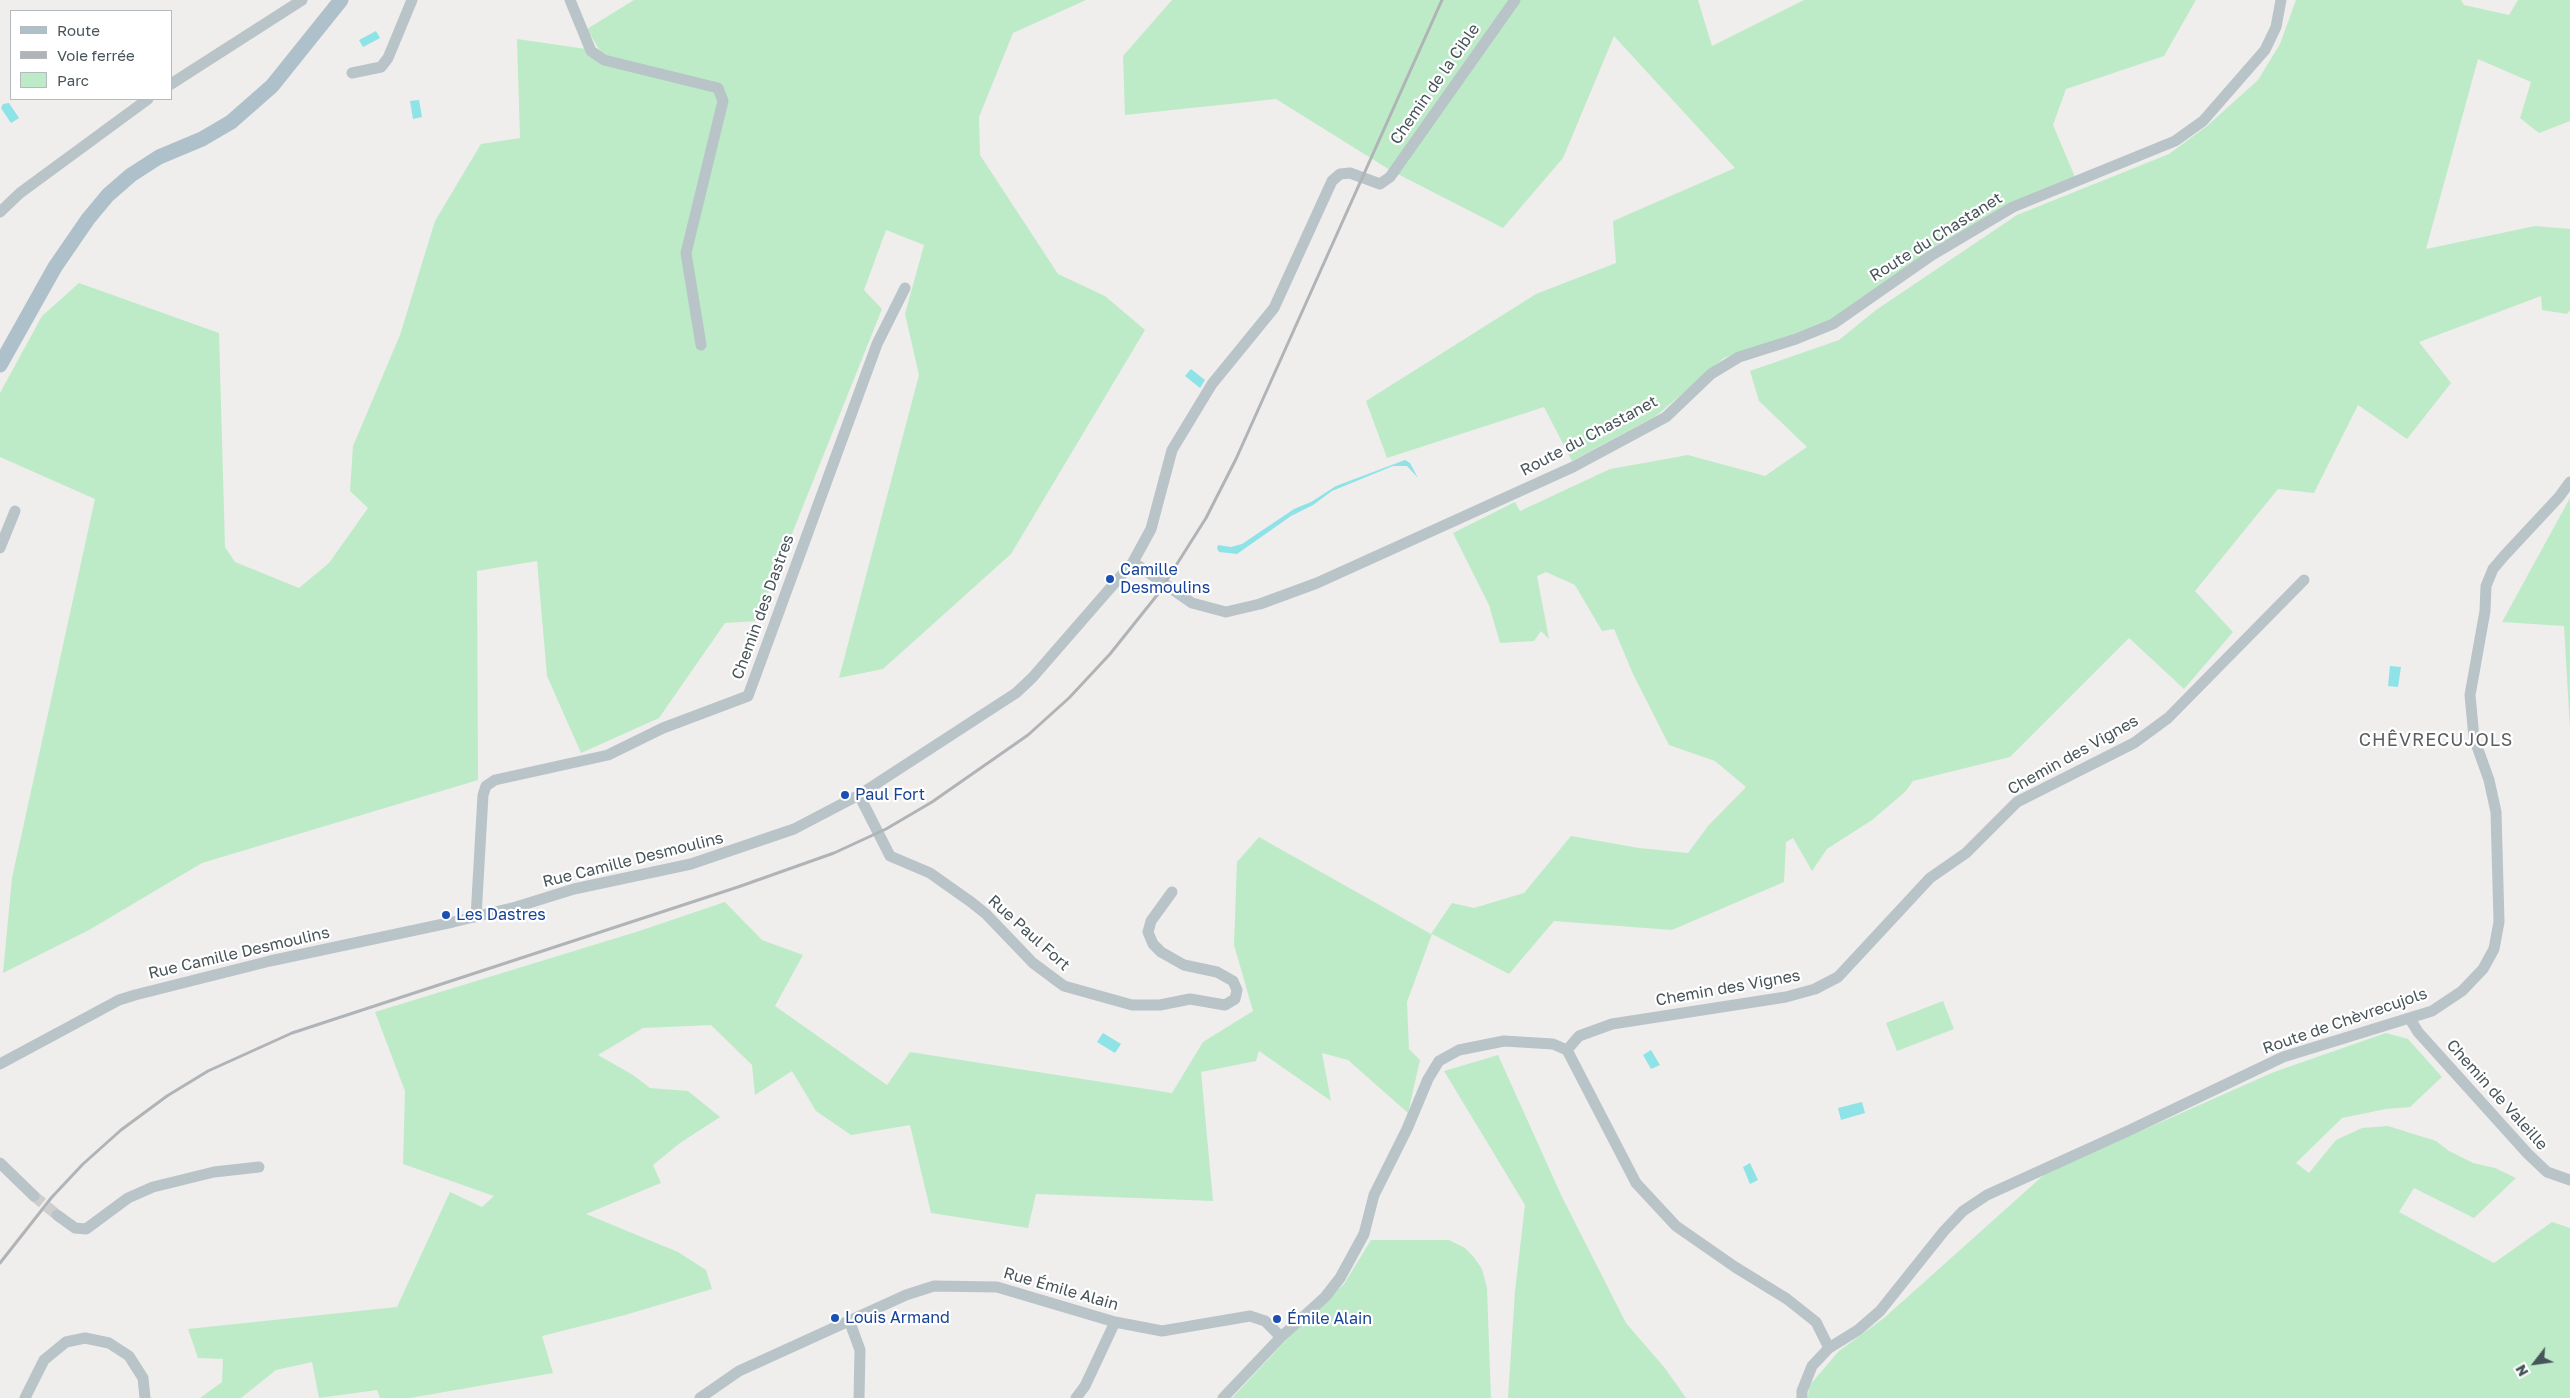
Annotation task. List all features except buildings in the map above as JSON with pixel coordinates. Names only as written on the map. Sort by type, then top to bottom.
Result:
[{"type":"main road","points":[[0,365],[55,267],[88,219],[108,195],[131,175],[159,157],[202,139],[231,122],[272,86],[341,0]]},
{"type":"street","points":[[172,83],[302,0]]},
{"type":"street","points":[[352,72],[381,67],[388,58],[412,0]]},
{"type":"street","points":[[570,0],[591,51],[604,60],[718,88],[722,101],[686,253],[701,345]]},
{"type":"street","name":"Chemin de la Cible","points":[[1380,184],[1390,177],[1515,0]]},
{"type":"street","name":"Route du Chastanet","points":[[1133,562],[1192,603],[1226,612],[1260,604],[1317,583],[1573,467],[1666,417],[1711,374],[1725,365],[1739,357],[1796,339],[1833,324],[1932,256],[2013,207],[2175,141],[2203,121],[2265,50],[2276,27],[2281,0]]},
{"type":"street","points":[[0,212],[20,193],[147,100]]},
{"type":"street","name":"Rue Camille Desmoulins","points":[[0,1064],[119,1000],[134,995],[258,964],[476,917],[574,889],[715,857],[794,829],[859,795],[1016,692],[1032,678],[1133,562],[1151,529],[1176,442],[1212,384],[1274,308],[1332,181],[1340,174],[1350,173],[1380,184]]},
{"type":"street","name":"Chemin des Dastres","points":[[476,917],[483,795],[486,786],[495,780],[608,754],[662,728],[748,696],[878,344],[905,288]]},
{"type":"street","name":"Route de Chèvrecujols","points":[[1802,1398],[1802,1390],[1812,1366],[1829,1348],[1858,1330],[1880,1311],[1944,1231],[1963,1211],[1987,1195],[2130,1130],[2283,1057],[2432,1011],[2462,992],[2482,969],[2494,949],[2498,922],[2496,812],[2474,738],[2470,695],[2485,611],[2486,586],[2499,562],[2559,498],[2570,482]]},
{"type":"street","points":[[0,548],[15,511]]},
{"type":"street","name":"Chemin des Vignes","points":[[1567,1050],[1579,1036],[1612,1024],[1786,997],[1815,989],[1838,977],[1930,878],[1966,853],[2017,802],[2134,743],[2168,718],[2304,580]]},
{"type":"street","name":"Rue Paul Fort","points":[[859,795],[890,856],[930,873],[971,902],[986,914],[1033,963],[1064,986],[1132,1005],[1160,1005],[1190,999],[1225,1005],[1235,999],[1237,990],[1233,981],[1217,972],[1184,965],[1162,952],[1153,944],[1148,932],[1151,921],[1172,892]]},
{"type":"street","name":"Chemin de Valeille","points":[[2410,1019],[2418,1032],[2528,1154],[2547,1172],[2570,1180]]},
{"type":"street","points":[[1223,1398],[1281,1337],[1325,1297],[1340,1278],[1364,1234],[1374,1195],[1407,1129],[1428,1079],[1439,1061],[1459,1050],[1504,1041],[1553,1044],[1567,1050],[1636,1182],[1676,1226],[1735,1267],[1787,1299],[1816,1322],[1829,1348]]},
{"type":"street","points":[[0,1163],[34,1196]]},
{"type":"street","points":[[57,1215],[76,1228],[86,1230],[128,1198],[153,1187],[214,1172],[259,1167]]},
{"type":"street","name":"Rue Émile Alain","points":[[700,1398],[739,1371],[906,1295],[934,1286],[997,1287],[1115,1322],[1162,1331],[1250,1316],[1265,1322],[1281,1337]]},
{"type":"street","points":[[849,1320],[860,1350],[859,1398]]},
{"type":"street","points":[[1076,1398],[1085,1386],[1115,1322]]},
{"type":"street","points":[[25,1398],[44,1360],[66,1342],[85,1338],[109,1343],[130,1356],[143,1378],[144,1398]]},
{"type":"green space","points":[[634,0],[1086,0],[1013,33],[979,117],[980,155],[1058,274],[1105,296],[1145,330],[1011,554],[883,669],[839,678],[919,375],[905,314],[924,245],[886,230],[864,290],[882,309],[757,621],[725,623],[659,718],[581,753],[547,676],[537,561],[477,571],[478,780],[202,863],[89,930],[3,973],[12,878],[95,499],[0,457],[0,393],[42,316],[79,283],[219,333],[225,547],[235,562],[299,588],[329,563],[368,508],[350,491],[353,446],[400,335],[435,221],[481,144],[520,138],[517,39],[600,51],[587,29]]},
{"type":"green space","points":[[1172,0],[1698,0],[1712,46],[1804,0],[2196,0],[2164,56],[2066,89],[2053,125],[2075,177],[2013,202],[1823,324],[1724,358],[1656,416],[1572,461],[1544,407],[1387,458],[1366,401],[1536,294],[1616,263],[1613,221],[1735,168],[1614,36],[1563,158],[1503,228],[1390,170],[1276,99],[1125,115],[1123,56]]},
{"type":"green space","points":[[2296,0],[2461,0],[2464,5],[2509,15],[2518,0],[2570,0],[2570,121],[2539,133],[2520,118],[2531,82],[2478,59],[2426,249],[2535,226],[2570,229],[2570,310],[2567,314],[2542,310],[2541,296],[2419,342],[2451,383],[2407,439],[2358,405],[2314,493],[2278,489],[2195,591],[2233,632],[2184,689],[2129,638],[2010,757],[1913,781],[1905,792],[1872,820],[1827,849],[1812,871],[1793,838],[1786,842],[1784,882],[1672,930],[1554,921],[1509,974],[1432,934],[1407,1002],[1409,1049],[1420,1060],[1408,1113],[1348,1060],[1322,1053],[1331,1101],[1259,1051],[1256,1061],[1201,1072],[1213,1201],[1036,1194],[1028,1228],[931,1213],[910,1125],[851,1135],[816,1111],[792,1071],[755,1095],[752,1065],[711,1025],[643,1028],[598,1055],[633,1075],[650,1088],[688,1091],[720,1117],[680,1143],[653,1165],[661,1183],[586,1214],[678,1252],[706,1270],[712,1289],[625,1315],[542,1336],[553,1373],[410,1398],[380,1398],[377,1390],[319,1398],[312,1362],[276,1370],[241,1398],[200,1398],[222,1382],[223,1359],[198,1358],[188,1329],[397,1307],[450,1192],[482,1207],[494,1196],[403,1164],[405,1091],[375,1012],[636,932],[725,902],[762,940],[803,955],[775,1006],[887,1085],[910,1052],[1172,1093],[1203,1042],[1253,1011],[1234,945],[1237,862],[1259,837],[1431,934],[1452,903],[1474,908],[1524,893],[1571,836],[1639,848],[1688,853],[1708,826],[1746,787],[1715,761],[1669,745],[1633,674],[1614,629],[1602,631],[1575,585],[1546,572],[1537,576],[1549,639],[1541,631],[1534,641],[1500,643],[1489,605],[1453,533],[1515,502],[1520,511],[1610,469],[1688,455],[1765,476],[1807,447],[1759,401],[1750,371],[1839,340],[1876,310],[2017,215],[2169,154],[2207,126],[2258,80],[2280,44]]},
{"type":"green space","points":[[2570,498],[2570,730],[2564,626],[2502,622]]},
{"type":"green space","points":[[1943,1001],[1954,1029],[1897,1051],[1886,1023]]},
{"type":"green space","points":[[2386,1033],[2408,1039],[2442,1077],[2410,1107],[2386,1109],[2342,1118],[2296,1163],[2309,1173],[2336,1140],[2362,1128],[2388,1126],[2436,1141],[2449,1151],[2473,1163],[2495,1168],[2516,1178],[2474,1218],[2414,1188],[2399,1212],[2494,1263],[2552,1222],[2570,1228],[2570,1398],[1808,1398],[1809,1386],[1839,1351],[1884,1318],[2046,1173],[2274,1072]]},
{"type":"green space","points":[[1498,1055],[1562,1197],[1626,1323],[1664,1367],[1686,1398],[1508,1398],[1515,1291],[1525,1205],[1444,1071]]},
{"type":"green space","points":[[1371,1240],[1449,1240],[1465,1248],[1473,1256],[1482,1269],[1487,1288],[1491,1398],[1232,1398],[1289,1337],[1344,1284]]},
{"type":"water","points":[[376,31],[380,38],[363,47],[359,40]]},
{"type":"water","points":[[419,100],[422,117],[413,119],[410,101]]},
{"type":"water","points":[[9,103],[19,118],[11,123],[1,108],[3,104]]},
{"type":"water","points":[[1191,369],[1205,380],[1200,388],[1185,376]]},
{"type":"water","points":[[1405,460],[1410,463],[1418,478],[1407,466],[1393,466],[1332,491],[1313,505],[1291,516],[1237,554],[1219,552],[1217,548],[1218,545],[1231,547],[1242,544],[1294,509],[1311,502],[1336,486]]},
{"type":"water","points":[[2390,666],[2401,667],[2398,687],[2388,686]]},
{"type":"water","points":[[1103,1033],[1121,1044],[1115,1053],[1097,1042]]},
{"type":"water","points":[[1651,1050],[1660,1065],[1651,1069],[1643,1055]]},
{"type":"water","points":[[1862,1102],[1865,1113],[1841,1120],[1838,1108]]},
{"type":"water","points":[[1750,1163],[1758,1180],[1750,1184],[1743,1167]]},
{"type":"tunnel","points":[[34,1196],[57,1215]]},
{"type":"railway","points":[[0,1263],[52,1197],[83,1164],[121,1130],[167,1096],[208,1071],[292,1033],[738,887],[834,853],[886,829],[932,802],[1028,735],[1069,698],[1110,654],[1158,594],[1206,518],[1236,459],[1442,0]]},
{"type":"place","name":"Camille Desmoulins","points":[[1110,579]]},
{"type":"place","name":"Paul Fort","points":[[845,795]]},
{"type":"place","name":"Les Dastres","points":[[446,915]]},
{"type":"place","name":"Louis Armand","points":[[835,1318]]},
{"type":"place","name":"Émile Alain","points":[[1277,1319]]},
{"type":"district","name":"CHÊVRECUJOLS","points":[[2436,740]]}]
